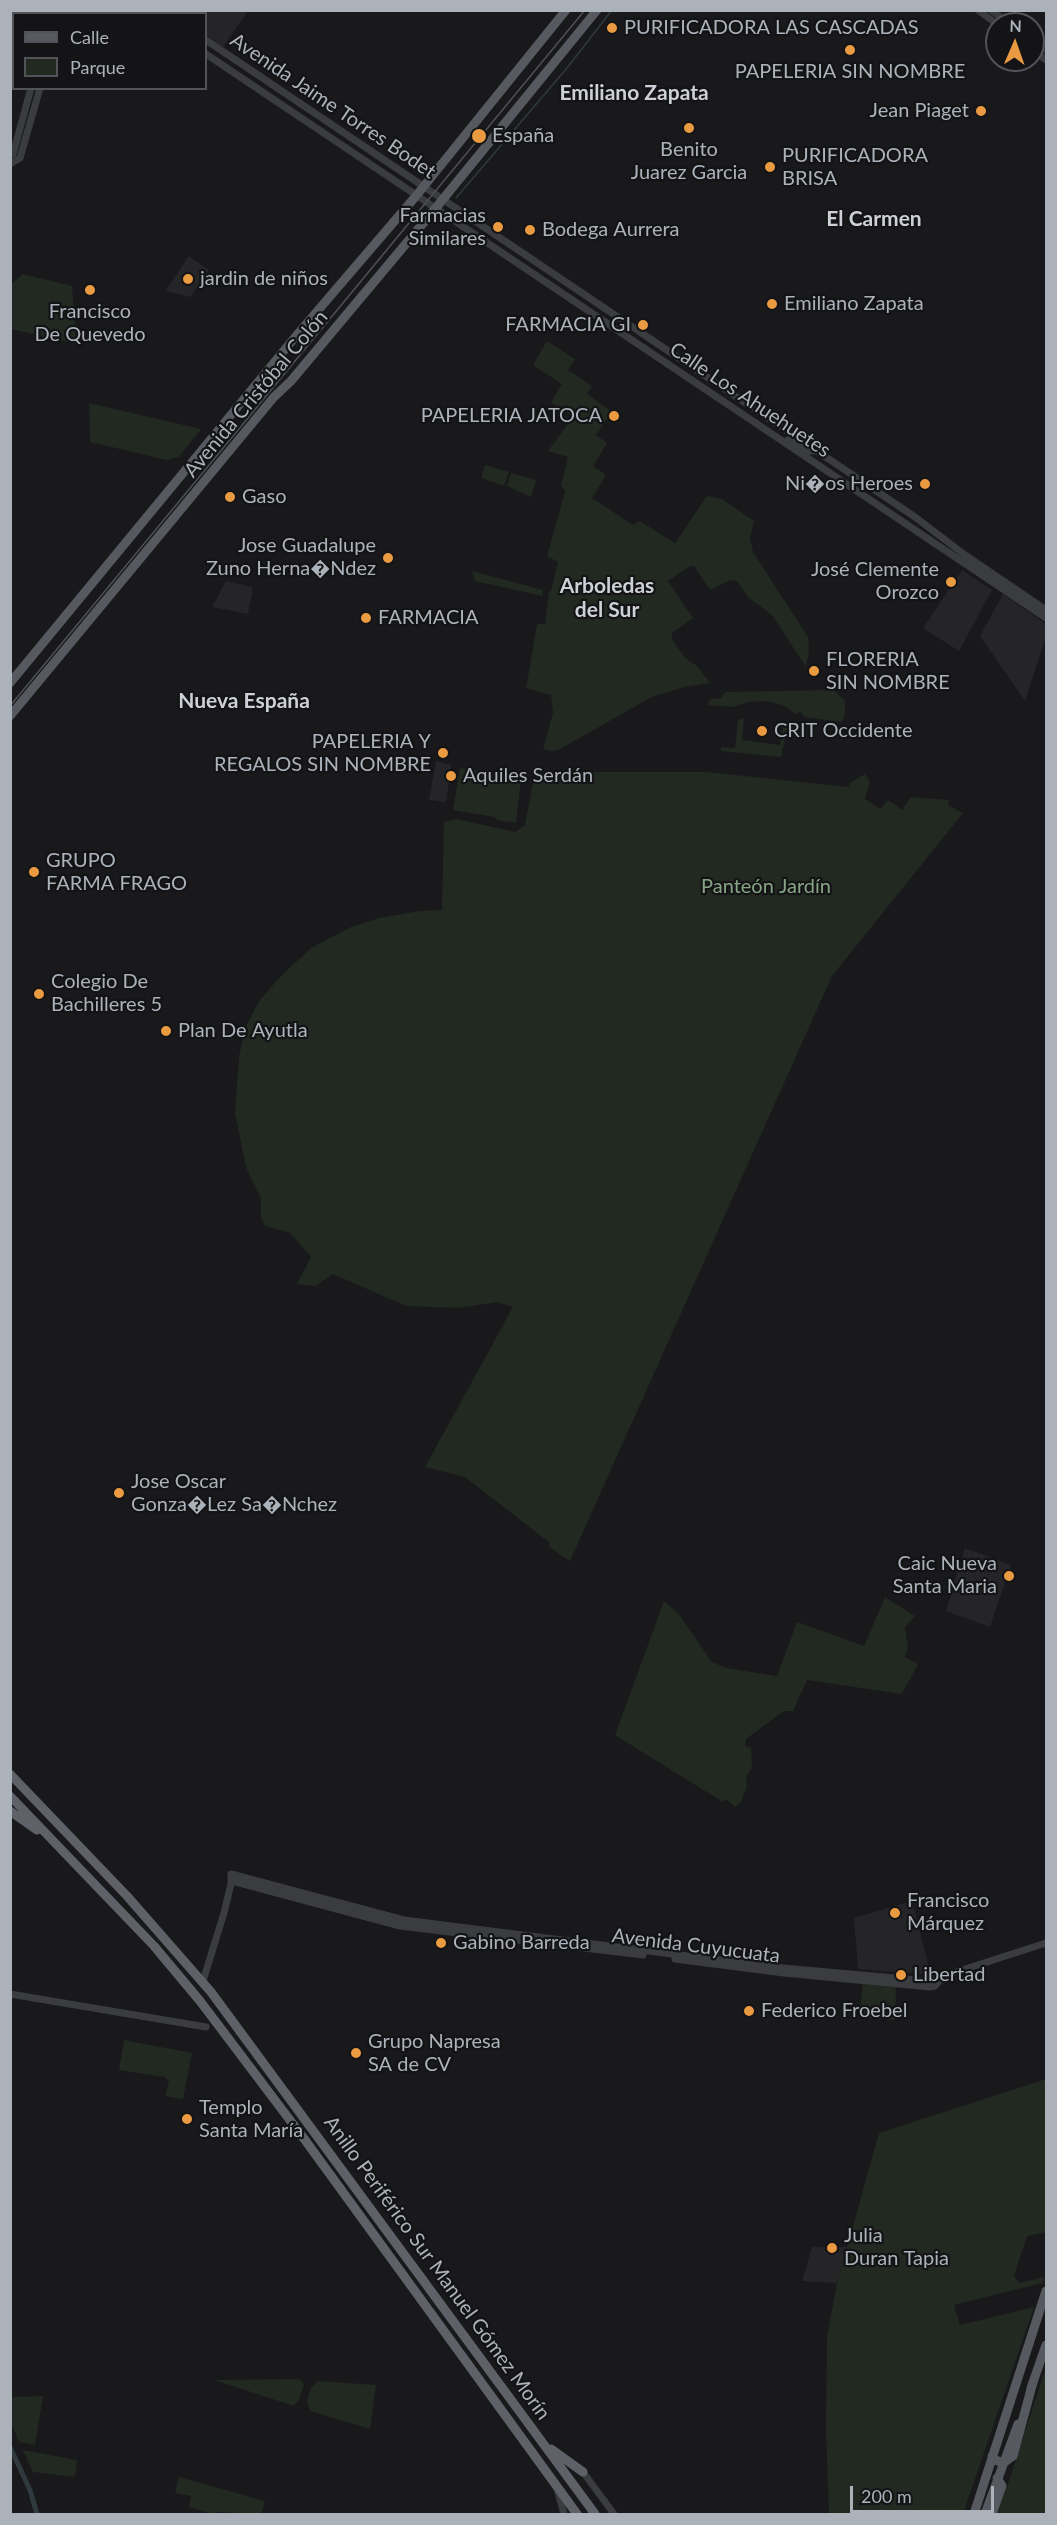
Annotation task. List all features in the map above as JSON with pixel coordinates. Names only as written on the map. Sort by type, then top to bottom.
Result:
[{"type":"highway","name":"Anillo Periférico Sur Manuel Gómez Morín","points":[[10,1774],[203,1981],[596,2514]]},
{"type":"highway","name":"Anillo Periférico Sur Manuel Gómez Morín","points":[[10,1796],[154,1946],[200,2001],[577,2514]]},
{"type":"highway","points":[[10,1811],[58,1846]]},
{"type":"highway","points":[[543,2444],[583,2472]]},
{"type":"main road","name":"Avenida Cristóbal Colón","points":[[13,678],[296,336],[416,196],[566,10]]},
{"type":"main road","name":"Avenida Cristóbal Colón","points":[[10,716],[267,406],[291,381],[435,209],[597,10]]},
{"type":"main road","points":[[974,2514],[993,2459],[992,2442],[1019,2378],[1047,2291]]},
{"type":"main road","points":[[986,2514],[1047,2345]]},
{"type":"main road","points":[[993,2459],[1003,2463]]},
{"type":"main road","points":[[986,2477],[992,2475],[998,2478],[1002,2486],[992,2514]]},
{"type":"street","name":"Avenida Jaime Torres Bodet","points":[[207,41],[443,199]]},
{"type":"street","name":"Avenida Jaime Torres Bodet","points":[[207,55],[435,209]]},
{"type":"street","points":[[10,155],[13,154],[31,90]]},
{"type":"street","points":[[10,164],[20,158],[39,90]]},
{"type":"street","name":"Calle Los Ahuehuetes","points":[[443,199],[915,517],[965,555],[1047,610]]},
{"type":"street","name":"Calle Los Ahuehuetes","points":[[435,209],[1047,618]]},
{"type":"street","points":[[524,268],[533,268],[564,288],[571,286]]},
{"type":"street","points":[[757,424],[766,425],[806,451],[816,452]]},
{"type":"street","name":"Avenida Cuyucuata","points":[[203,1981],[212,1955],[231,1877],[404,1920],[644,1953],[928,1981],[1047,1943]]},
{"type":"street","points":[[10,1994],[206,2027]]},
{"type":"street","points":[[583,2472],[614,2514]]},
{"type":"street","points":[[557,2486],[564,2514]]},
{"type":"shaded area","points":[[175,10],[248,11],[223,47],[207,36],[207,12],[174,12]]},
{"type":"shaded area","name":"jardin de niños","points":[[189,256],[209,270],[190,297],[165,291]]},
{"type":"shaded area","points":[[962,570],[992,590],[959,651],[923,628]]},
{"type":"shaded area","points":[[226,581],[253,587],[248,614],[212,607]]},
{"type":"shaded area","points":[[1003,594],[1046,624],[1046,636],[1025,701],[980,636]]},
{"type":"shaded area","points":[[436,761],[451,765],[446,802],[429,800]]},
{"type":"shaded area","points":[[965,1548],[1011,1565],[990,1627],[946,1611]]},
{"type":"shaded area","points":[[912,1901],[931,1975],[858,1969],[854,1918]]},
{"type":"shaded area","points":[[812,2247],[847,2247],[837,2283],[802,2281]]},
{"type":"green space","points":[[23,274],[72,286],[76,344],[11,329],[11,284]]},
{"type":"green space","points":[[547,341],[575,359],[568,370],[592,386],[587,394],[612,412],[596,435],[607,443],[593,466],[606,475],[592,498],[633,525],[640,521],[675,543],[707,496],[722,499],[754,521],[750,538],[753,552],[808,637],[809,652],[806,667],[772,615],[748,597],[737,581],[730,580],[710,590],[695,567],[690,566],[668,581],[693,618],[672,633],[672,639],[685,658],[697,666],[710,683],[684,687],[652,697],[558,750],[543,749],[553,713],[551,695],[526,688],[537,624],[545,624],[549,591],[551,591],[558,562],[547,556],[565,492],[561,485],[568,457],[548,451],[573,417],[551,402],[562,384],[533,365]]},
{"type":"green space","points":[[89,403],[201,429],[179,457],[167,460],[90,442]]},
{"type":"green space","points":[[485,465],[509,472],[504,486],[481,478]]},
{"type":"green space","points":[[511,473],[536,480],[531,497],[507,486]]},
{"type":"green space","points":[[472,571],[543,590],[542,596],[475,581]]},
{"type":"green space","points":[[834,690],[845,701],[845,714],[841,722],[804,717],[801,712],[796,714],[784,706],[767,701],[748,702],[733,707],[709,705],[708,702],[711,699],[721,698],[725,692]]},
{"type":"green space","points":[[744,718],[742,740],[780,745],[784,723],[788,726],[781,757],[721,751],[721,747],[735,748],[738,720]]},
{"type":"green space","points":[[460,768],[521,778],[516,823],[453,810]]},
{"type":"green space","name":"Panteón Jardín","points":[[535,772],[706,772],[849,787],[850,783],[865,774],[870,782],[865,799],[880,809],[888,800],[902,810],[911,797],[949,800],[948,805],[963,813],[832,976],[570,1561],[549,1547],[550,1543],[465,1477],[425,1467],[513,1307],[497,1302],[459,1308],[406,1306],[333,1274],[315,1286],[297,1284],[311,1257],[290,1233],[265,1226],[261,1218],[261,1199],[246,1167],[235,1113],[239,1056],[246,1026],[259,1001],[280,977],[311,948],[351,927],[379,918],[419,911],[442,910],[444,822],[457,819],[515,832],[525,825]]},
{"type":"green space","points":[[885,1597],[915,1616],[905,1627],[908,1648],[905,1657],[918,1664],[902,1694],[807,1680],[793,1711],[784,1711],[746,1739],[745,1746],[751,1748],[752,1768],[746,1776],[747,1786],[741,1802],[735,1807],[726,1799],[723,1802],[615,1735],[664,1601],[678,1613],[712,1662],[726,1668],[777,1676],[797,1622],[864,1646]]},
{"type":"green space","points":[[863,1984],[896,1987],[895,2020],[859,2017]]},
{"type":"green space","points":[[124,2040],[192,2053],[183,2099],[165,2096],[169,2081],[164,2077],[119,2070]]},
{"type":"green space","points":[[1046,2079],[1046,2232],[1027,2236],[1014,2276],[1019,2283],[1044,2277],[1043,2283],[954,2305],[960,2325],[1034,2307],[963,2514],[829,2514],[826,2429],[827,2336],[837,2283],[879,2133]]},
{"type":"green space","points":[[1046,2367],[1046,2514],[997,2514],[1010,2478]]},
{"type":"green space","points":[[300,2379],[304,2384],[299,2400],[294,2406],[214,2380]]},
{"type":"green space","points":[[318,2381],[376,2385],[370,2429],[310,2411],[307,2400],[311,2388]]},
{"type":"green space","points":[[43,2396],[35,2445],[19,2442],[11,2423],[11,2397]]},
{"type":"green space","points":[[23,2450],[77,2460],[75,2477],[33,2472]]},
{"type":"green space","points":[[179,2477],[265,2501],[261,2514],[217,2512],[213,2514],[189,2507],[191,2496],[175,2493]]},
{"type":"waterway","points":[[456,198],[567,68],[612,10]]},
{"type":"waterway","points":[[10,2447],[30,2490],[37,2514]]},
{"type":"tram line","points":[[10,706],[585,10]]},
{"type":"place","name":"PURIFICADORA LAS CASCADAS","points":[[612,28]]},
{"type":"place","name":"PAPELERIA SIN NOMBRE","points":[[850,50]]},
{"type":"place","name":"Jean Piaget","points":[[981,111]]},
{"type":"place","name":"Benito Juarez Garcia","points":[[689,128]]},
{"type":"place","name":"España","points":[[479,136]]},
{"type":"place","name":"PURIFICADORA BRISA","points":[[770,167]]},
{"type":"place","name":"Farmacias Similares","points":[[498,227]]},
{"type":"place","name":"Bodega Aurrera","points":[[530,230]]},
{"type":"place","name":"jardin de niños","points":[[188,279]]},
{"type":"place","name":"Francisco De Quevedo","points":[[90,290]]},
{"type":"place","name":"Emiliano Zapata","points":[[772,304]]},
{"type":"place","name":"FARMACIA GI","points":[[643,325]]},
{"type":"place","name":"PAPELERIA JATOCA","points":[[614,416]]},
{"type":"place","name":"Ni�os Heroes","points":[[925,484]]},
{"type":"place","name":"Gaso","points":[[230,497]]},
{"type":"place","name":"Jose Guadalupe Zuno Herna�Ndez","points":[[388,558]]},
{"type":"place","name":"José Clemente Orozco","points":[[951,582]]},
{"type":"place","name":"FARMACIA","points":[[366,618]]},
{"type":"place","name":"FLORERIA SIN NOMBRE","points":[[814,671]]},
{"type":"place","name":"CRIT Occidente","points":[[762,731]]},
{"type":"place","name":"PAPELERIA Y REGALOS SIN NOMBRE","points":[[443,753]]},
{"type":"place","name":"Aquiles Serdán","points":[[451,776]]},
{"type":"place","name":"GRUPO FARMA FRAGO","points":[[34,872]]},
{"type":"place","name":"Colegio De Bachilleres 5","points":[[39,994]]},
{"type":"place","name":"Plan De Ayutla","points":[[166,1031]]},
{"type":"place","name":"Jose Oscar Gonza�Lez Sa�Nchez","points":[[119,1493]]},
{"type":"place","name":"Caic Nueva Santa Maria","points":[[1009,1576]]},
{"type":"place","name":"Francisco Márquez","points":[[895,1913]]},
{"type":"place","name":"Gabino Barreda","points":[[441,1943]]},
{"type":"place","name":"Libertad","points":[[901,1975]]},
{"type":"place","name":"Federico Froebel","points":[[749,2011]]},
{"type":"place","name":"Grupo Napresa SA de CV","points":[[356,2053]]},
{"type":"place","name":"Templo Santa María","points":[[187,2119]]},
{"type":"place","name":"Julia Duran Tapia","points":[[832,2248]]},
{"type":"district","name":"Emiliano Zapata","points":[[634,93]]},
{"type":"district","name":"El Carmen","points":[[874,219]]},
{"type":"district","name":"Arboledas del Sur","points":[[607,598]]},
{"type":"district","name":"Nueva España","points":[[244,701]]}]
